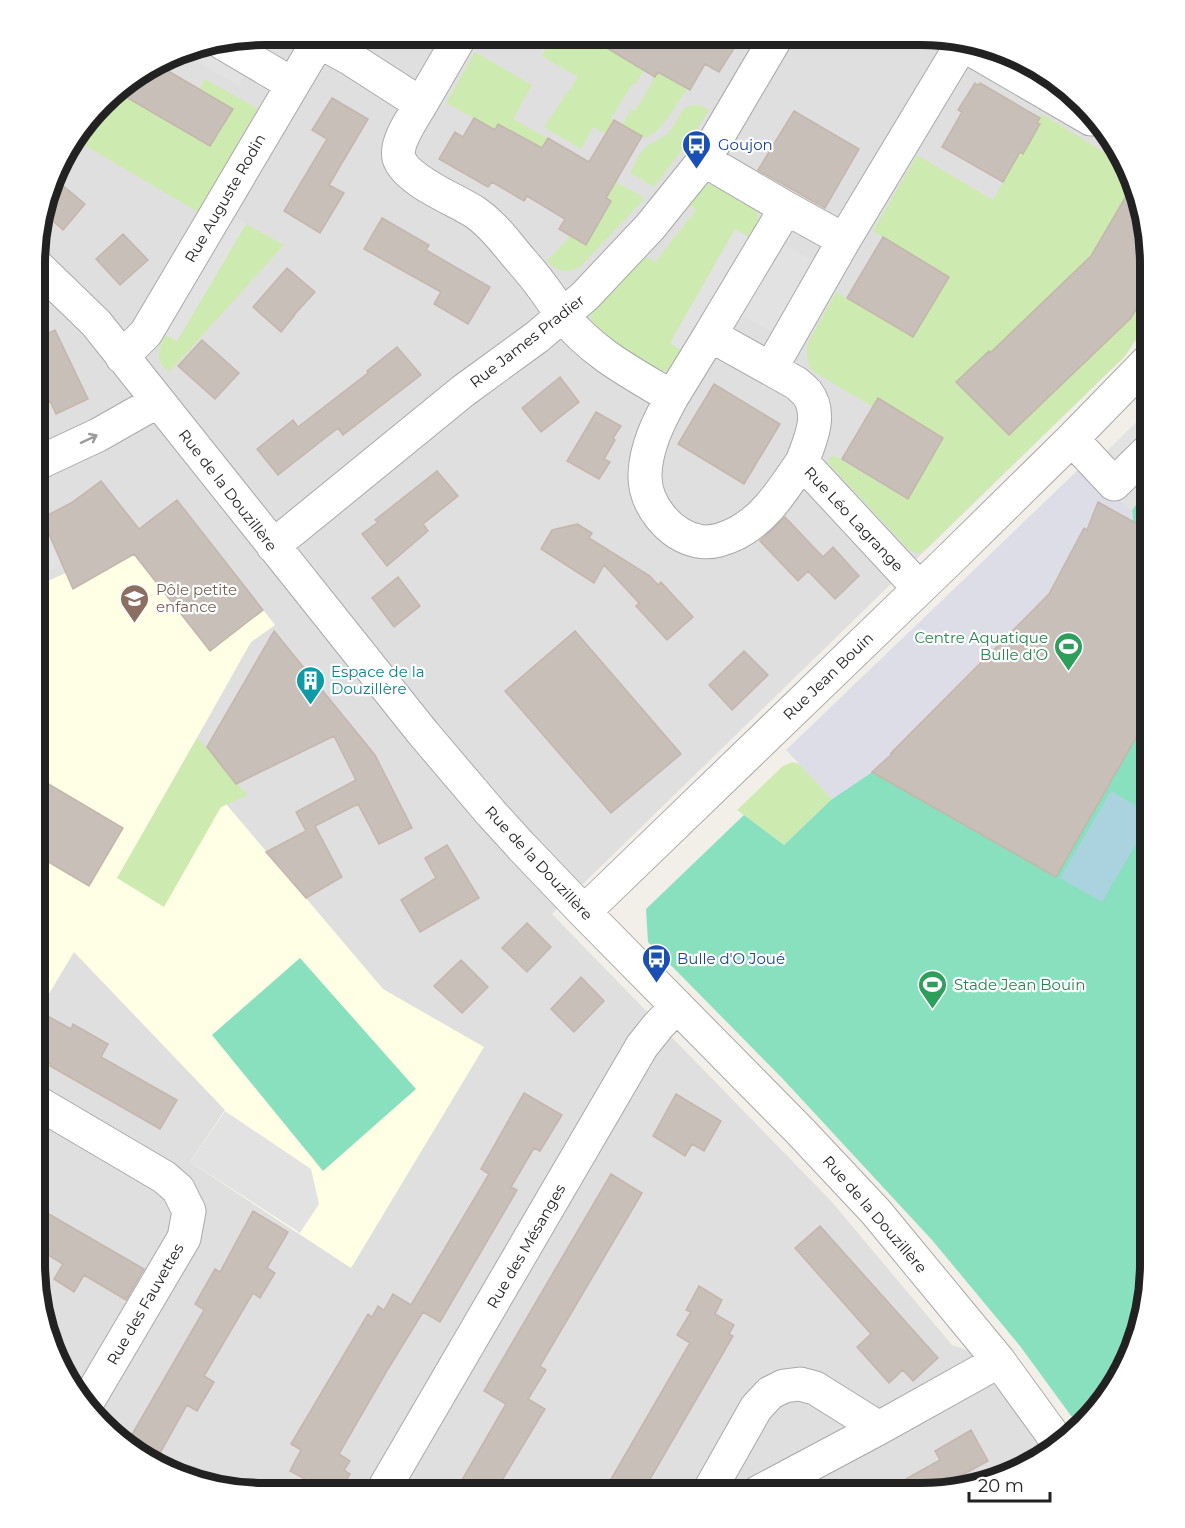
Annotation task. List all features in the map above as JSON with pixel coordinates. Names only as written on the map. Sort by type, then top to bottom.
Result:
[{"type":"street","name":"Rue Auguste Rodin","points":[[122,357],[146,333],[316,45]]},
{"type":"street","points":[[330,45],[422,104]]},
{"type":"street","points":[[455,45],[405,132],[399,146],[399,157],[403,166],[423,183],[491,224],[542,285],[562,315],[589,344],[608,359],[672,397],[786,208]]},
{"type":"street","name":"Rue James Pradier","points":[[273,546],[463,391],[537,337],[585,296],[650,227],[704,160],[772,45]]},
{"type":"street","points":[[771,369],[952,47]]},
{"type":"street","points":[[231,48],[292,84]]},
{"type":"street","points":[[976,51],[1078,112]]},
{"type":"street","points":[[704,160],[844,240]]},
{"type":"street","name":"Rue de la Douzillère","points":[[45,275],[96,323],[423,734],[522,847],[800,1131],[876,1212],[999,1361],[1055,1438]]},
{"type":"street","points":[[710,335],[796,383],[807,394],[813,405],[815,418],[812,437],[802,462]]},
{"type":"street","name":"Rue Jean Bouin","points":[[584,912],[1072,439],[1140,369]]},
{"type":"street","name":"Rue Léo Lagrange","points":[[672,397],[659,421],[649,448],[645,486],[649,500],[658,515],[680,533],[696,541],[706,542],[718,541],[737,533],[756,520],[775,502],[802,462],[919,588]]},
{"type":"street","points":[[45,460],[98,435],[158,401]]},
{"type":"street","points":[[1072,439],[1114,484],[1140,459]]},
{"type":"street","name":"Rue des Mésanges","points":[[387,1483],[642,1046],[677,1006]]},
{"type":"street","name":"Rue des Fauvettes","points":[[45,1107],[165,1177],[178,1189],[189,1211],[184,1238],[90,1397]]},
{"type":"street","points":[[776,1483],[999,1361]]},
{"type":"street","points":[[714,1483],[756,1408],[770,1393],[784,1386],[800,1384],[815,1388],[879,1428]]},
{"type":"shaded area","points":[[250,45],[935,45],[978,52],[1030,74],[1076,109],[1103,142],[1123,180],[1133,207],[1140,250],[1140,333],[1125,356],[552,914],[831,1201],[952,1345],[999,1361],[1055,1438],[1030,1454],[1005,1466],[978,1476],[935,1483],[250,1483],[207,1476],[154,1454],[109,1419],[74,1374],[52,1321],[45,1278],[45,250],[52,207],[74,154],[109,109],[154,74],[207,52]]},
{"type":"shaded area","points":[[217,50],[249,68],[239,86],[191,58]]},
{"type":"shaded area","points":[[229,213],[246,224],[177,341],[160,332]]},
{"type":"shaded area","points":[[735,229],[754,240],[688,354],[670,343]]},
{"type":"shaded area","points":[[776,240],[820,265],[779,336],[735,311]]},
{"type":"shaded area","points":[[1140,419],[1140,473],[1135,476],[1140,480],[1140,499],[1132,510],[1090,474],[1107,451]]},
{"type":"shaded area","points":[[1081,467],[1132,510],[1133,522],[1098,502],[1087,530],[1084,529],[1049,594],[893,753],[872,772],[832,799],[786,750]]},
{"type":"shaded area","points":[[101,481],[139,529],[177,500],[275,625],[251,642],[118,878],[226,804],[383,989],[484,1047],[351,1268],[190,1162],[225,1110],[74,952],[45,1000],[45,582],[66,573],[45,525],[45,516],[71,503]]},
{"type":"shaded area","points":[[45,526],[62,565],[45,572]]},
{"type":"shaded area","points":[[225,1111],[311,1169],[319,1204],[300,1233],[190,1162]]},
{"type":"green space","points":[[548,45],[602,45],[644,70],[635,85],[632,84],[611,119],[614,121],[606,134],[593,127],[581,149],[544,127],[578,77],[542,56]]},
{"type":"green space","points":[[475,52],[532,85],[513,119],[547,138],[542,148],[499,124],[495,130],[446,103]]},
{"type":"green space","points":[[657,71],[687,89],[659,129],[646,138],[622,125],[631,109],[635,111]]},
{"type":"green space","points":[[205,79],[258,109],[198,212],[81,143],[99,120],[124,96],[209,146],[232,109],[199,89]]},
{"type":"green space","points":[[700,105],[709,110],[654,187],[630,173],[639,155],[648,145],[668,134],[684,108]]},
{"type":"green space","points":[[1042,114],[1112,157],[1128,193],[1089,258],[990,353],[988,351],[956,382],[1009,435],[1134,315],[1119,299],[1129,281],[1140,287],[1140,333],[1125,356],[926,549],[918,554],[908,549],[827,462],[833,455],[907,499],[943,438],[878,398],[873,407],[814,372],[809,366],[807,345],[836,292],[913,337],[949,276],[873,231],[917,155],[993,200],[1020,152],[1023,154],[1040,125],[1037,123]]},
{"type":"green space","points":[[616,182],[645,198],[581,266],[563,271],[551,265],[547,261],[570,236],[586,244],[611,202],[606,198]]},
{"type":"green space","points":[[714,183],[746,197],[757,212],[758,226],[754,240],[735,230],[670,343],[688,354],[674,369],[655,372],[592,327],[592,309],[643,255],[655,262],[696,210],[685,202],[695,190]]},
{"type":"green space","points":[[246,224],[284,245],[169,372],[161,364],[159,355],[163,340],[166,335],[177,341]]},
{"type":"green space","name":"Stade Jean Bouin","points":[[1140,499],[1140,1278],[1133,1321],[1123,1348],[1103,1386],[1074,1420],[1020,1346],[932,1240],[782,1078],[648,942],[646,909],[744,815],[784,845],[832,799],[872,772],[1049,594],[1084,528],[1087,529],[1098,502],[1133,521],[1132,510]]},
{"type":"green space","points":[[197,738],[248,795],[221,807],[164,907],[117,878]]},
{"type":"green space","points":[[793,762],[801,765],[832,799],[784,845],[737,810],[783,766]]},
{"type":"green space","points":[[300,958],[416,1089],[323,1171],[212,1035]]},
{"type":"water","points":[[1111,791],[1140,808],[1140,837],[1102,902],[1060,878]]},
{"type":"building","points":[[602,45],[736,45],[719,72],[705,64],[690,90],[658,72],[655,77]]},
{"type":"building","points":[[165,69],[233,109],[210,146],[124,96]]},
{"type":"building","points":[[975,83],[978,85],[980,83],[1040,118],[1037,123],[1040,124],[1023,154],[1020,152],[1003,182],[942,147],[962,112],[958,110]]},
{"type":"building","points":[[332,98],[368,119],[329,185],[344,193],[320,233],[284,211],[327,139],[312,130]]},
{"type":"building","points":[[794,111],[859,149],[825,208],[758,170]]},
{"type":"building","points":[[474,118],[495,130],[498,124],[542,148],[548,138],[589,162],[614,120],[642,136],[606,198],[611,201],[586,245],[559,229],[565,219],[527,196],[524,201],[492,182],[488,187],[439,159],[455,132],[463,137]]},
{"type":"building","points":[[61,184],[85,204],[63,230],[50,218]]},
{"type":"building","points":[[1128,193],[1133,207],[1140,250],[1140,302],[1131,318],[1009,435],[956,382],[989,351],[990,353],[1091,256]]},
{"type":"building","points":[[382,218],[429,245],[426,250],[490,287],[468,324],[434,304],[441,292],[364,249]]},
{"type":"building","points":[[123,234],[148,260],[120,285],[96,259]]},
{"type":"building","points":[[883,237],[949,277],[913,337],[847,298]]},
{"type":"building","points":[[287,268],[315,292],[281,332],[253,307]]},
{"type":"building","points":[[55,330],[88,399],[56,414],[50,401],[45,403],[45,335]]},
{"type":"building","points":[[202,340],[239,373],[215,399],[178,366]]},
{"type":"building","points":[[397,347],[421,375],[343,435],[338,428],[278,475],[257,449],[293,420],[298,427],[368,373],[367,371]]},
{"type":"building","points":[[560,377],[579,402],[541,432],[522,408]]},
{"type":"building","points":[[714,384],[780,424],[744,484],[678,444]]},
{"type":"building","points":[[878,398],[943,438],[908,499],[842,459]]},
{"type":"building","points":[[596,412],[621,426],[604,459],[610,462],[599,479],[567,461]]},
{"type":"building","points":[[437,471],[458,496],[423,524],[428,531],[387,566],[362,534],[378,522],[375,520]]},
{"type":"building","points":[[101,481],[139,529],[177,500],[263,610],[210,651],[134,554],[73,589],[45,525],[45,516],[71,503]]},
{"type":"building","name":"Centre Aquatique Bulle d'O","points":[[1098,502],[1140,525],[1140,730],[1056,877],[872,772],[1049,594],[1084,528],[1087,530]]},
{"type":"building","points":[[785,517],[823,557],[833,547],[859,576],[835,599],[808,571],[798,581],[760,541]]},
{"type":"building","points":[[577,524],[592,533],[589,538],[650,576],[658,585],[661,582],[693,617],[667,640],[636,606],[639,603],[604,565],[594,583],[541,549],[552,530]]},
{"type":"building","points":[[398,577],[420,606],[394,627],[372,598]]},
{"type":"building","points":[[274,631],[375,755],[412,828],[379,844],[358,804],[315,826],[342,877],[306,898],[266,852],[306,831],[296,812],[356,780],[334,736],[236,784],[207,747]]},
{"type":"building","points":[[575,631],[681,754],[611,813],[505,691]]},
{"type":"building","points":[[744,651],[768,675],[732,710],[709,685]]},
{"type":"building","points":[[45,782],[123,828],[89,886],[45,860]]},
{"type":"building","points":[[447,845],[479,898],[420,932],[401,900],[436,878],[425,858]]},
{"type":"building","points":[[527,923],[551,947],[527,972],[502,948]]},
{"type":"building","points":[[461,960],[488,987],[462,1013],[434,986]]},
{"type":"building","points":[[581,977],[604,1001],[574,1032],[551,1009]]},
{"type":"building","points":[[45,1015],[71,1029],[73,1024],[108,1044],[101,1057],[177,1100],[160,1129],[50,1066],[51,1064],[45,1060]]},
{"type":"building","points":[[524,1093],[562,1115],[540,1151],[534,1148],[511,1187],[517,1190],[440,1322],[423,1312],[388,1369],[339,1454],[350,1461],[344,1470],[350,1474],[345,1483],[305,1483],[307,1480],[290,1471],[301,1450],[291,1444],[368,1314],[372,1317],[378,1306],[384,1310],[393,1294],[411,1305],[489,1174],[481,1169]]},
{"type":"building","points":[[676,1094],[721,1121],[704,1151],[692,1144],[685,1156],[653,1136]]},
{"type":"building","points":[[611,1174],[642,1193],[540,1366],[546,1370],[528,1399],[545,1409],[500,1483],[460,1483],[506,1404],[484,1391]]},
{"type":"building","points":[[253,1211],[288,1232],[267,1268],[275,1273],[260,1298],[253,1293],[204,1376],[214,1382],[197,1411],[187,1405],[158,1456],[130,1437],[204,1310],[195,1304],[215,1269],[220,1272]]},
{"type":"building","points":[[45,1212],[144,1269],[126,1300],[84,1275],[74,1292],[54,1279],[63,1264],[45,1253]]},
{"type":"building","points":[[820,1226],[938,1358],[913,1381],[903,1370],[889,1383],[857,1347],[871,1334],[795,1248]]},
{"type":"building","points":[[699,1286],[722,1300],[715,1314],[734,1325],[729,1334],[733,1336],[648,1483],[609,1483],[690,1343],[677,1335],[691,1312],[686,1310]]},
{"type":"building","points":[[971,1430],[988,1461],[952,1481],[899,1483],[940,1460],[935,1451]]},
{"type":"place","name":"Goujon","points":[[697,170]]},
{"type":"place","name":"Pôle petite enfance","points":[[135,624]]},
{"type":"place","name":"Centre Aquatique Bulle d'O","points":[[1069,672]]},
{"type":"place","name":"Espace de la Douzillère","points":[[310,706]]},
{"type":"place","name":"Bulle d'O Joué","points":[[656,984]]},
{"type":"place","name":"Stade Jean Bouin","points":[[933,1010]]}]
